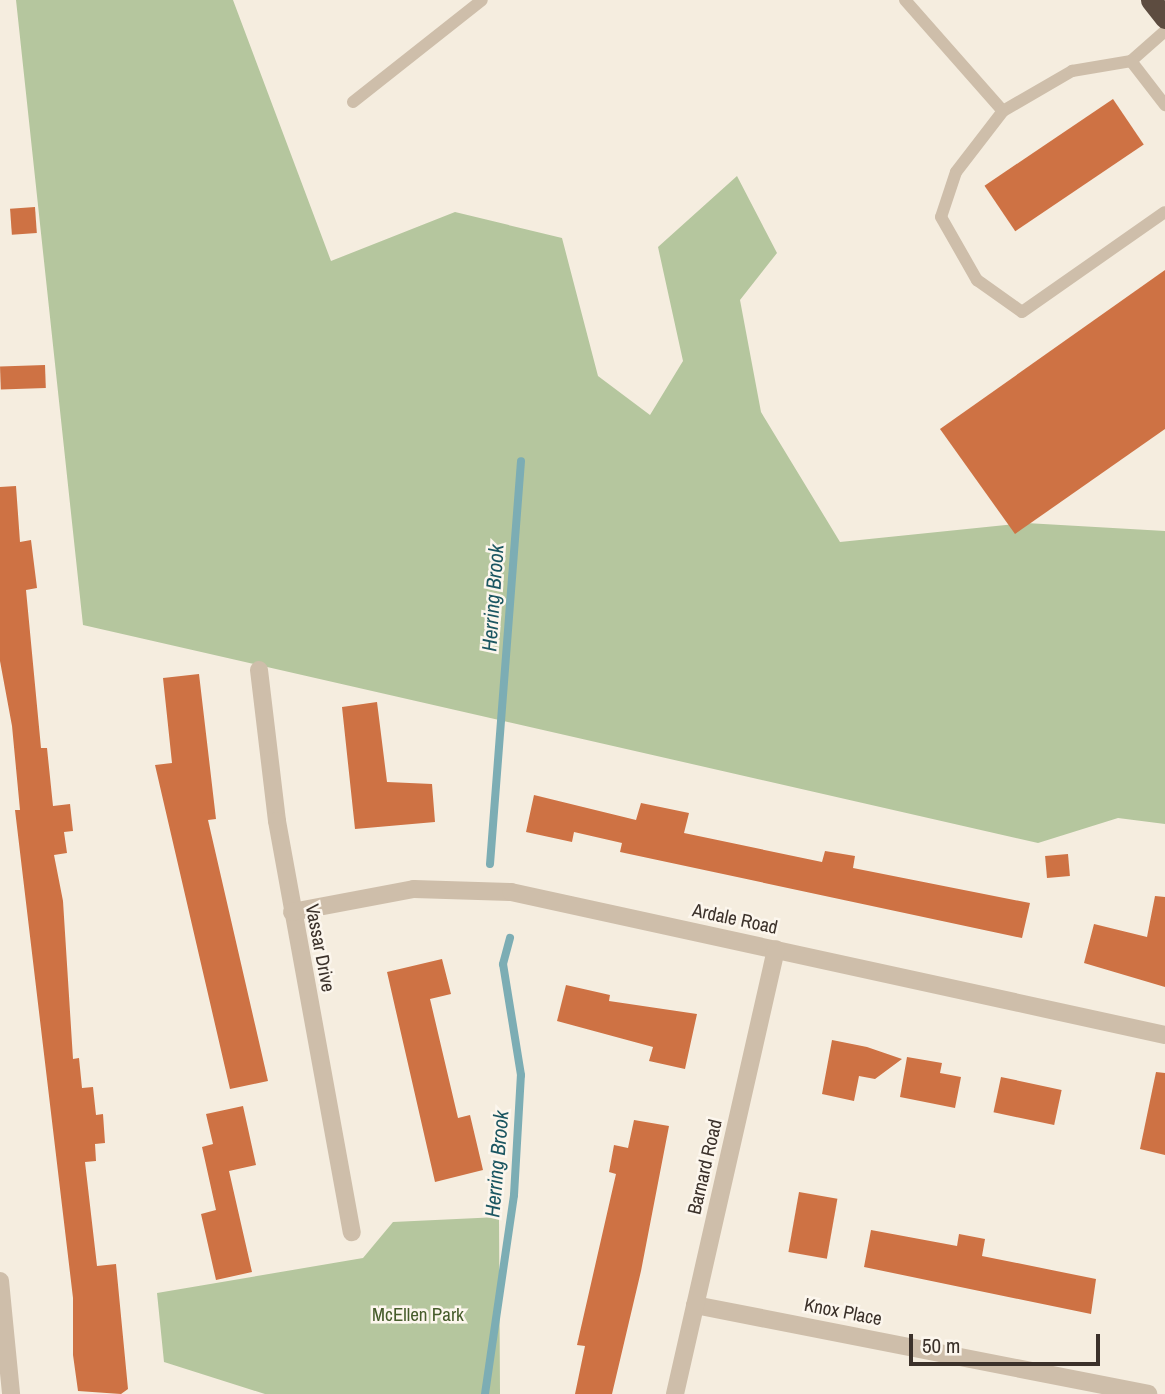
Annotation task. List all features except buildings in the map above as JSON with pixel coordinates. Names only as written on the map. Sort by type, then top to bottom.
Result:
[{"type":"highway","points":[[1151,0],[1165,18]]},
{"type":"street","name":"Vassar Drive","points":[[259,670],[292,912],[352,1232]]},
{"type":"street","name":"Ardale Road","points":[[292,912],[459,887],[519,893],[1165,1035]]},
{"type":"street","name":"Barnard Road","points":[[675,1394],[776,949]]},
{"type":"street","points":[[0,1281],[4,1354],[11,1394]]},
{"type":"street","name":"Knox Place","points":[[695,1305],[1148,1394]]},
{"type":"lane","points":[[353,102],[482,0]]},
{"type":"lane","points":[[905,0],[1003,111]]},
{"type":"lane","points":[[1165,31],[1131,61],[1072,71],[1003,111],[956,172],[942,217],[977,280],[1022,312],[1165,212]]},
{"type":"lane","points":[[1131,61],[1165,105]]},
{"type":"green space","points":[[16,0],[233,0],[331,261],[455,212],[562,238],[598,376],[650,415],[683,361],[658,247],[737,176],[777,253],[740,300],[761,412],[840,542],[1026,523],[1165,531],[1165,824],[1118,818],[1038,843],[83,625]]},
{"type":"green space","name":"McEllen Park","points":[[499,1217],[500,1394],[265,1394],[164,1362],[157,1293],[363,1258],[393,1222]]},
{"type":"waterway","name":"Herring Brook","points":[[490,864],[521,461]]},
{"type":"waterway","name":"Herring Brook","points":[[485,1394],[514,1195],[521,1075],[503,964],[510,938]]}]
